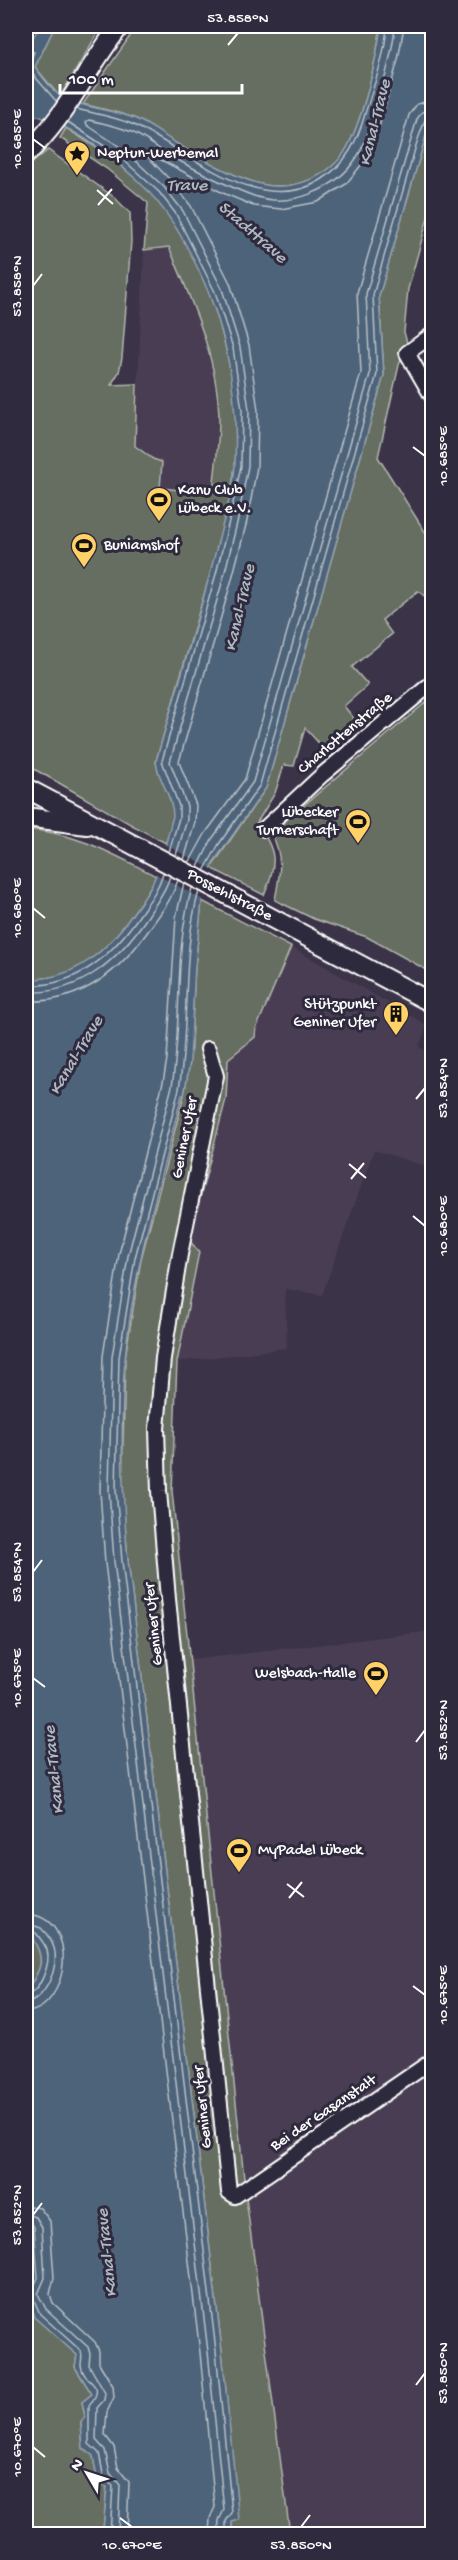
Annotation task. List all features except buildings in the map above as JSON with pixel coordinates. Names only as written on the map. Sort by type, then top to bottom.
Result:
[{"type":"main road","points":[[26,154],[54,124],[120,26]]},
{"type":"main road","name":"Possehlstraße","points":[[26,788],[432,1003]]},
{"type":"main road","points":[[26,801],[69,810]]},
{"type":"main road","points":[[26,818],[104,829]]},
{"type":"street","points":[[432,335],[407,353],[432,396]]},
{"type":"street","name":"Charlottenstraße","points":[[264,829],[281,811],[432,683]]},
{"type":"street","name":"Geniner Ufer","points":[[208,1049],[209,1061],[216,1076],[162,1358],[157,1429],[159,1491],[168,1599],[229,2192],[235,2196]]},
{"type":"street","name":"Bei der Gasanstalt","points":[[235,2196],[432,2061]]},
{"type":"shaded area","points":[[169,247],[199,319],[212,367],[219,419],[213,494],[160,488],[153,459],[135,446],[144,250]]},
{"type":"shaded area","points":[[291,947],[427,1025],[419,1047],[432,1054],[432,1168],[374,1150],[322,1295],[285,1289],[287,1348],[177,1362],[199,1252],[189,1241],[226,1099],[228,1059],[255,1037],[256,1029]]},
{"type":"shaded area","points":[[432,1631],[432,2534],[290,2534],[246,2198],[190,1660]]},
{"type":"green space","points":[[55,26],[102,26],[60,97],[35,67]]},
{"type":"green space","points":[[137,26],[381,26],[368,88],[359,120],[347,148],[331,167],[310,180],[285,186],[272,186],[250,181],[227,171],[190,152],[136,119],[83,104]]},
{"type":"green space","points":[[432,115],[432,203],[408,289],[404,332],[407,343],[399,365],[378,457],[432,543],[432,602],[418,591],[382,620],[392,634],[352,667],[368,685],[344,706],[359,725],[327,752],[305,728],[294,766],[284,765],[275,793],[256,824],[272,850],[273,858],[271,875],[264,895],[211,868],[266,788],[384,375],[379,296]]},
{"type":"green space","points":[[66,128],[125,168],[156,197],[175,223],[193,254],[207,288],[220,324],[229,362],[237,434],[232,487],[217,549],[156,761],[174,810],[166,843],[26,765],[26,168],[48,150],[114,197],[130,213],[131,241],[122,358],[119,372],[111,385],[137,384],[135,446],[153,459],[162,462],[160,488],[213,493],[218,438],[218,396],[214,374],[209,352],[186,288],[169,247],[144,250],[148,203],[107,169],[60,138]]},
{"type":"green space","name":"Lübecker Turnerschaft","points":[[432,697],[432,973],[367,937],[314,919],[275,900],[279,858],[271,833]]},
{"type":"green space","points":[[26,829],[62,835],[93,845],[156,876],[124,926],[101,951],[75,969],[44,978],[26,979]]},
{"type":"green space","points":[[202,901],[291,947],[256,1029],[255,1037],[228,1059],[226,1099],[189,1240],[199,1252],[177,1362],[172,1491],[246,2198],[290,2534],[232,2534],[232,2522],[238,2520],[222,2351],[128,1560],[122,1490],[125,1359],[141,1259],[184,1095],[190,1062],[195,966]]},
{"type":"green space","points":[[26,1936],[32,1937],[41,1960],[38,1972],[26,1993]]},
{"type":"green space","points":[[26,2303],[30,2304],[35,2317],[77,2355],[75,2367],[92,2394],[82,2402],[85,2416],[81,2423],[83,2448],[93,2455],[98,2484],[107,2487],[103,2530],[106,2534],[26,2534]]},
{"type":"water","points":[[40,26],[55,26],[35,67],[58,95],[80,104],[136,119],[191,152],[251,181],[285,186],[310,180],[321,174],[340,158],[347,148],[359,120],[368,88],[381,26],[432,26],[432,115],[379,296],[384,375],[266,788],[213,863],[202,901],[195,966],[190,1062],[184,1095],[182,1095],[156,1193],[141,1259],[125,1359],[122,1459],[128,1560],[222,2351],[239,2520],[232,2522],[232,2534],[106,2534],[103,2530],[107,2487],[98,2484],[93,2456],[83,2448],[81,2423],[85,2416],[82,2402],[92,2394],[75,2367],[77,2355],[34,2317],[30,2304],[26,2303],[26,2282],[32,2279],[26,2183],[26,1993],[38,1972],[41,1960],[32,1938],[26,1936],[26,979],[60,975],[90,960],[126,924],[147,893],[156,874],[173,816],[171,802],[156,761],[196,625],[233,483],[236,438],[233,389],[218,318],[200,273],[173,223],[147,190],[99,148],[57,123],[26,113],[26,48]]},
{"type":"pier","points":[[162,843],[214,870],[205,901],[154,873]]},
{"type":"place","name":"Neptun-Werbemal","points":[[77,177]]},
{"type":"place","name":"Kanu Club Lübeck e.V.","points":[[159,523]]},
{"type":"place","name":"Buniamshof","points":[[84,569]]},
{"type":"place","name":"Lübecker Turnerschaft","points":[[358,845]]},
{"type":"place","name":"Stützpunkt Geniner Ufer","points":[[396,1037]]},
{"type":"place","name":"Welsbach-Halle","points":[[376,1697]]},
{"type":"place","name":"MyPadel Lübeck","points":[[239,1874]]},
{"type":"water label","name":"Kanal-Trave","points":[[376,123]]},
{"type":"water label","name":"Trave","points":[[187,186]]},
{"type":"water label","name":"Stadttrave","points":[[252,233]]},
{"type":"water label","name":"Kanal-Trave","points":[[241,608]]},
{"type":"water label","name":"Kanal-Trave","points":[[77,1056]]},
{"type":"water label","name":"Kanal-Trave","points":[[55,1770]]},
{"type":"water label","name":"Kanal-Trave","points":[[108,2253]]}]
